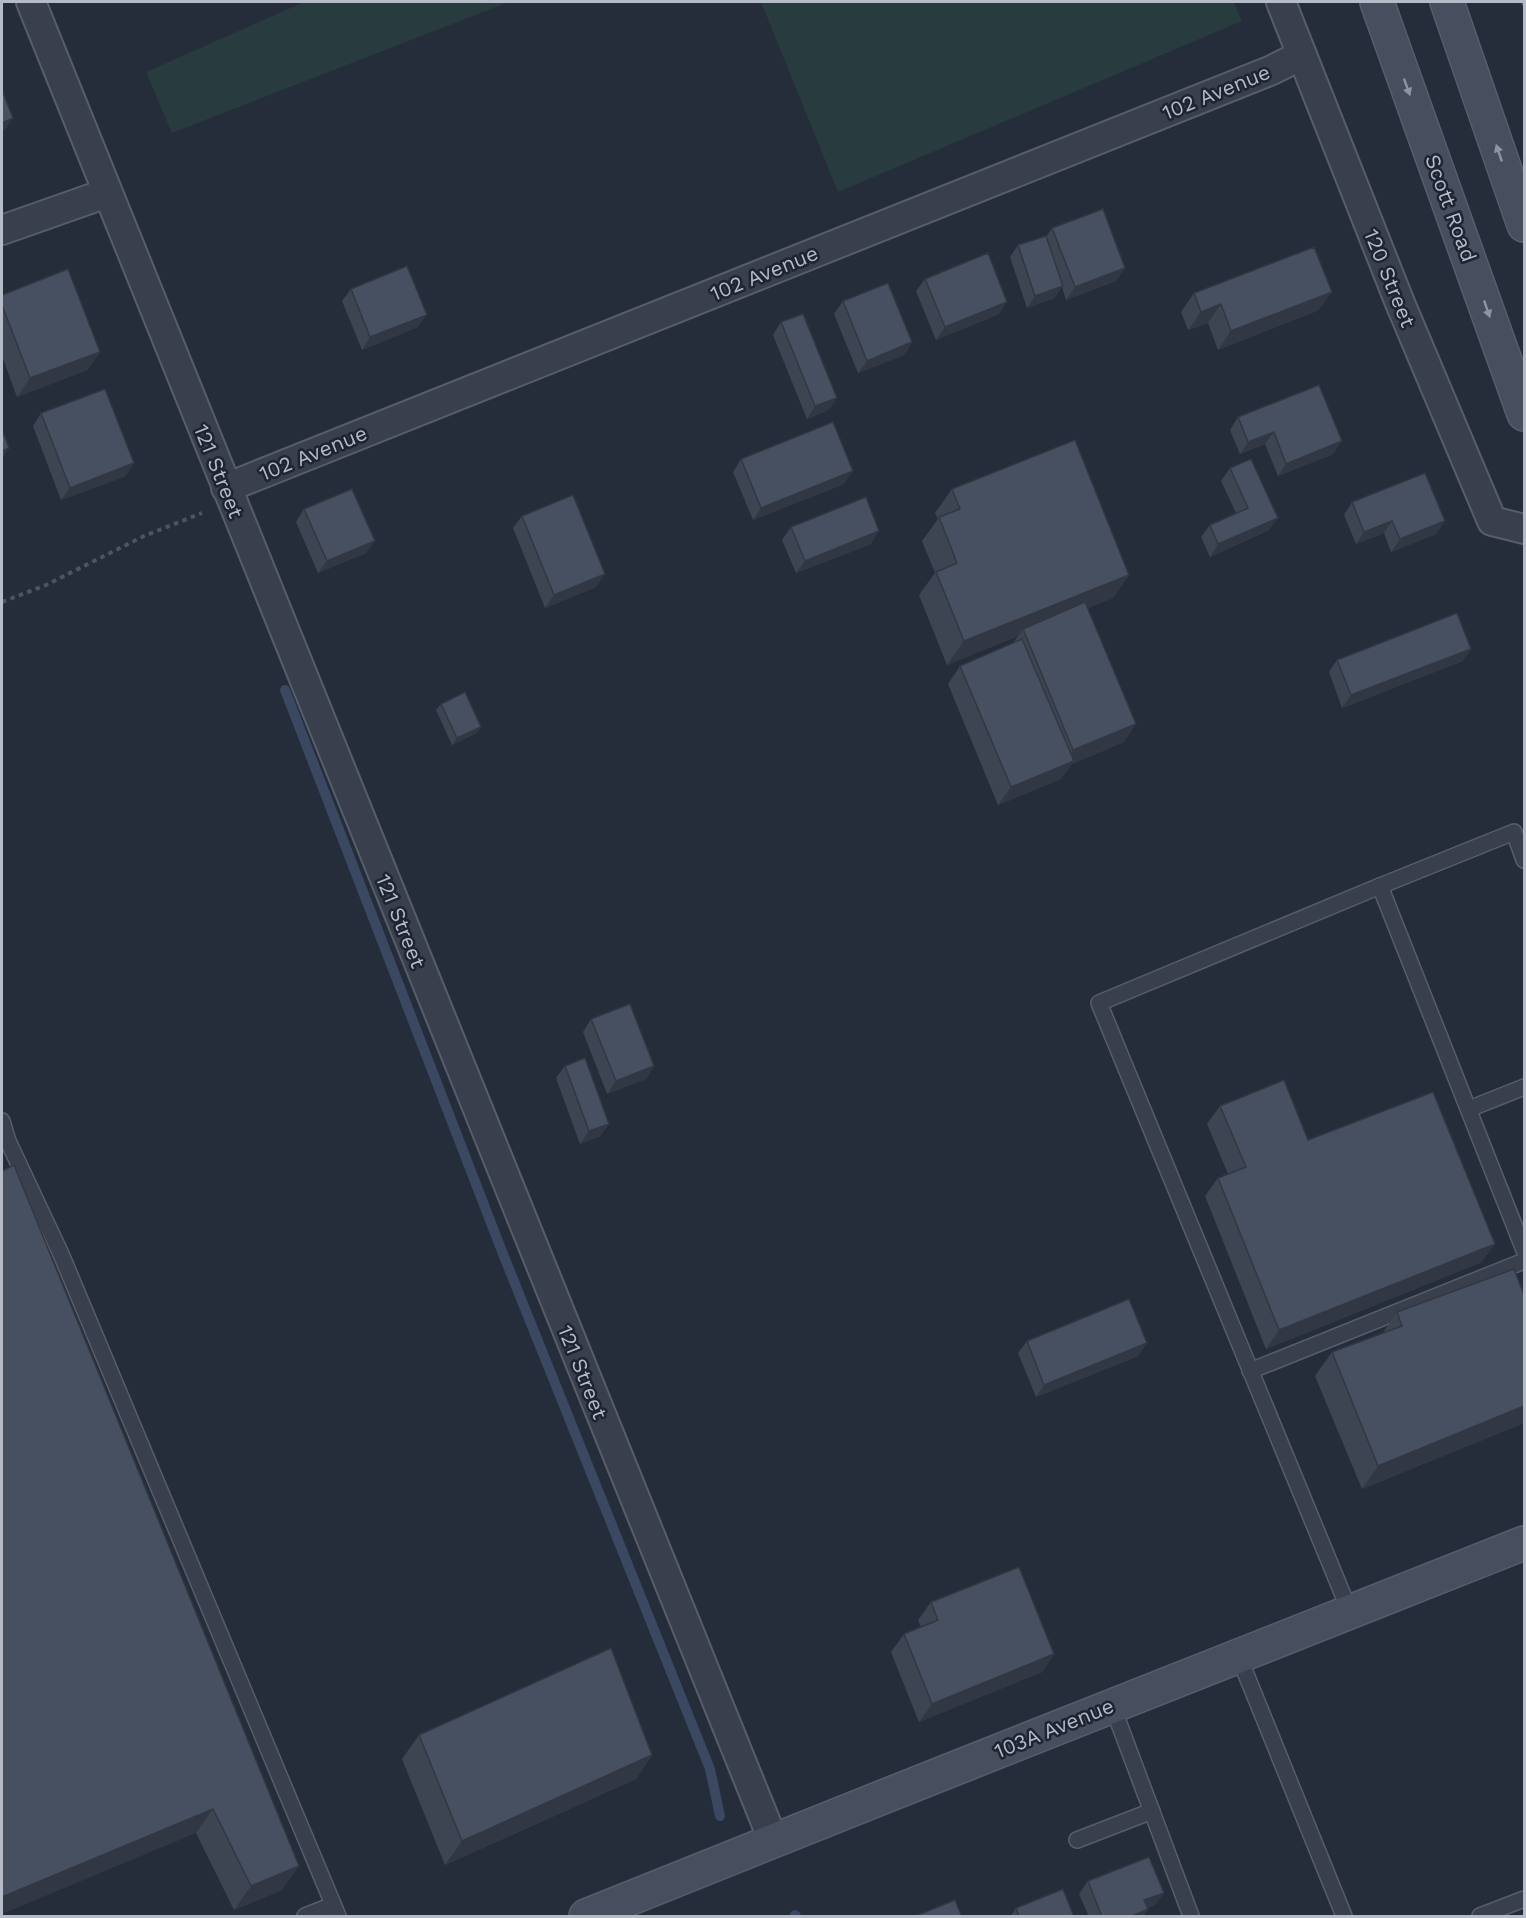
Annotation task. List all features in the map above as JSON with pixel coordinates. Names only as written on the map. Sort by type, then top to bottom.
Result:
[{"type":"street","name":"121 Street","points":[[31,2],[773,1840]]},
{"type":"street","name":"120 Street","points":[[1281,2],[1400,303],[1492,521],[1524,529]]},
{"type":"street","name":"Scott Road","points":[[1377,2],[1524,414]]},
{"type":"street","points":[[1447,2],[1524,225]]},
{"type":"street","name":"102 Avenue","points":[[226,488],[1272,70],[1302,55]]},
{"type":"street","points":[[2,230],[107,193]]},
{"type":"street","name":"103A Avenue","points":[[586,1917],[773,1840],[1524,1543]]},
{"type":"lane","points":[[1350,1612],[1099,1003],[1514,832],[1524,860]]},
{"type":"lane","points":[[1380,886],[1524,1250]]},
{"type":"lane","points":[[1468,1109],[1524,1087]]},
{"type":"lane","points":[[2,1122],[8,1141],[65,1265],[336,1911],[305,1917]]},
{"type":"lane","points":[[1250,1371],[1524,1261]]},
{"type":"lane","points":[[1239,1657],[1344,1917]]},
{"type":"lane","points":[[1112,1705],[1191,1917]]},
{"type":"lane","points":[[1077,1840],[1152,1811]]},
{"type":"lane","points":[[1480,1917],[1524,1899]]},
{"type":"path","points":[[2,602],[46,585],[144,536],[201,513]]},
{"type":"shaded area","points":[[304,2],[509,2],[172,133],[146,72]]},
{"type":"shaded area","points":[[761,2],[1234,2],[1242,21],[838,192]]},
{"type":"building","points":[[2,90],[13,118],[2,123]]},
{"type":"building","points":[[1103,209],[1125,268],[1075,287],[1052,228]]},
{"type":"building","points":[[1046,236],[1063,286],[1035,296],[1018,245]]},
{"type":"building","points":[[1314,247],[1332,292],[1231,331],[1221,304],[1201,312],[1194,293]]},
{"type":"building","points":[[988,253],[1007,302],[945,327],[925,279]]},
{"type":"building","points":[[407,266],[427,315],[370,337],[351,289]]},
{"type":"building","points":[[68,269],[100,352],[30,378],[2,305],[2,295]]},
{"type":"building","points":[[888,283],[912,342],[867,361],[843,301]]},
{"type":"building","points":[[803,314],[837,398],[815,406],[781,322]]},
{"type":"building","points":[[1319,385],[1342,441],[1286,464],[1274,432],[1248,442],[1238,417]]},
{"type":"building","points":[[105,389],[134,463],[70,488],[41,413]]},
{"type":"building","points":[[833,422],[853,471],[761,508],[741,459]]},
{"type":"building","points":[[2,430],[9,448],[2,451]]},
{"type":"building","points":[[1075,440],[1129,575],[964,641],[936,572],[957,563],[939,517],[960,509],[952,489]]},
{"type":"building","points":[[1251,459],[1278,518],[1218,544],[1210,525],[1248,508],[1230,468]]},
{"type":"building","points":[[1425,473],[1445,521],[1400,539],[1392,521],[1364,532],[1352,502]]},
{"type":"building","points":[[352,489],[375,541],[327,561],[304,509]]},
{"type":"building","points":[[573,495],[605,574],[554,595],[522,516]]},
{"type":"building","points":[[866,497],[879,531],[805,561],[791,527]]},
{"type":"building","points":[[1085,602],[1136,724],[1073,750],[1023,629]]},
{"type":"building","points":[[1457,613],[1471,649],[1351,695],[1337,660]]},
{"type":"building","points":[[1022,639],[1074,761],[1011,787],[960,666]]},
{"type":"building","points":[[465,692],[481,727],[457,738],[441,704]]},
{"type":"building","points":[[630,1004],[654,1066],[616,1081],[591,1019]]},
{"type":"building","points":[[585,1058],[609,1124],[589,1131],[565,1066]]},
{"type":"building","points":[[1284,1080],[1308,1140],[1433,1092],[1495,1244],[1279,1330],[1218,1178],[1246,1167],[1220,1106]]},
{"type":"building","points":[[14,1165],[299,1866],[251,1886],[213,1809],[2,1897],[2,1171]]},
{"type":"building","points":[[1514,1269],[1524,1295],[1524,1406],[1378,1466],[1332,1352],[1402,1326],[1397,1312]]},
{"type":"building","points":[[1129,1299],[1147,1343],[1044,1385],[1027,1341]]},
{"type":"building","points":[[1019,1567],[1054,1654],[932,1704],[904,1634],[938,1620],[931,1602]]},
{"type":"building","points":[[611,1648],[652,1755],[462,1841],[419,1735]]},
{"type":"building","points":[[1149,1857],[1164,1893],[1144,1900],[1148,1909],[1130,1917],[1102,1917],[1088,1881]]},
{"type":"building","points":[[1063,1889],[1074,1917],[1019,1917],[1016,1908]]},
{"type":"building","points":[[955,1900],[962,1917],[913,1917]]},
{"type":"waterway","points":[[285,690],[503,1254],[710,1769],[720,1816]]}]
